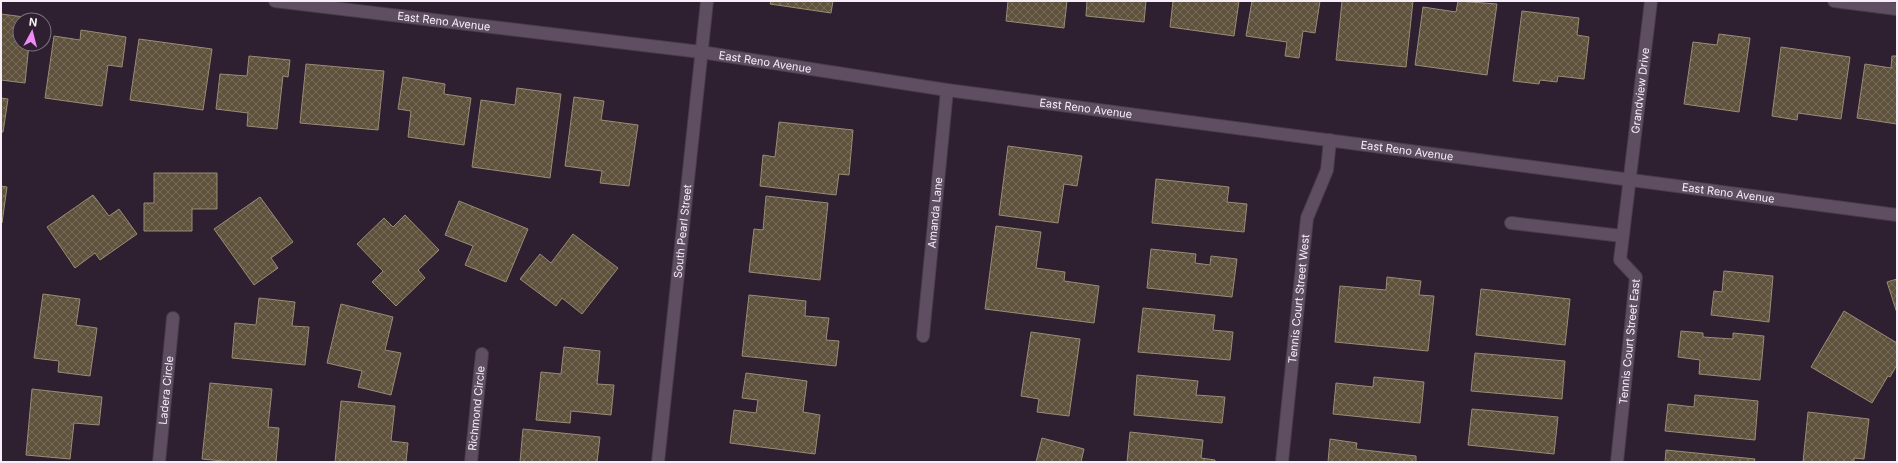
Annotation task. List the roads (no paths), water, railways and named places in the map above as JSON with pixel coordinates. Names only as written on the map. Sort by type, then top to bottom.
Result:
[{"type":"street","name":"East Reno Avenue","points":[[274,1],[305,3],[702,52],[947,90],[1897,215]]},
{"type":"street","name":"South Pearl Street","points":[[658,462],[707,1]]},
{"type":"street","name":"Grandview Drive","points":[[1628,180],[1651,1]]},
{"type":"street","points":[[1834,1],[1897,9]]},
{"type":"street","name":"Amanda Lane","points":[[923,336],[947,90]]},
{"type":"street","name":"Tennis Court Street West","points":[[1282,462],[1307,218],[1327,170],[1330,140]]},
{"type":"street","name":"Tennis Court Street East","points":[[1617,462],[1636,277],[1620,260],[1628,180]]},
{"type":"street","points":[[1511,222],[1622,236]]},
{"type":"street","name":"Ladera Circle","points":[[158,462],[173,318]]},
{"type":"street","name":"Richmond Circle","points":[[471,462],[482,354]]}]
